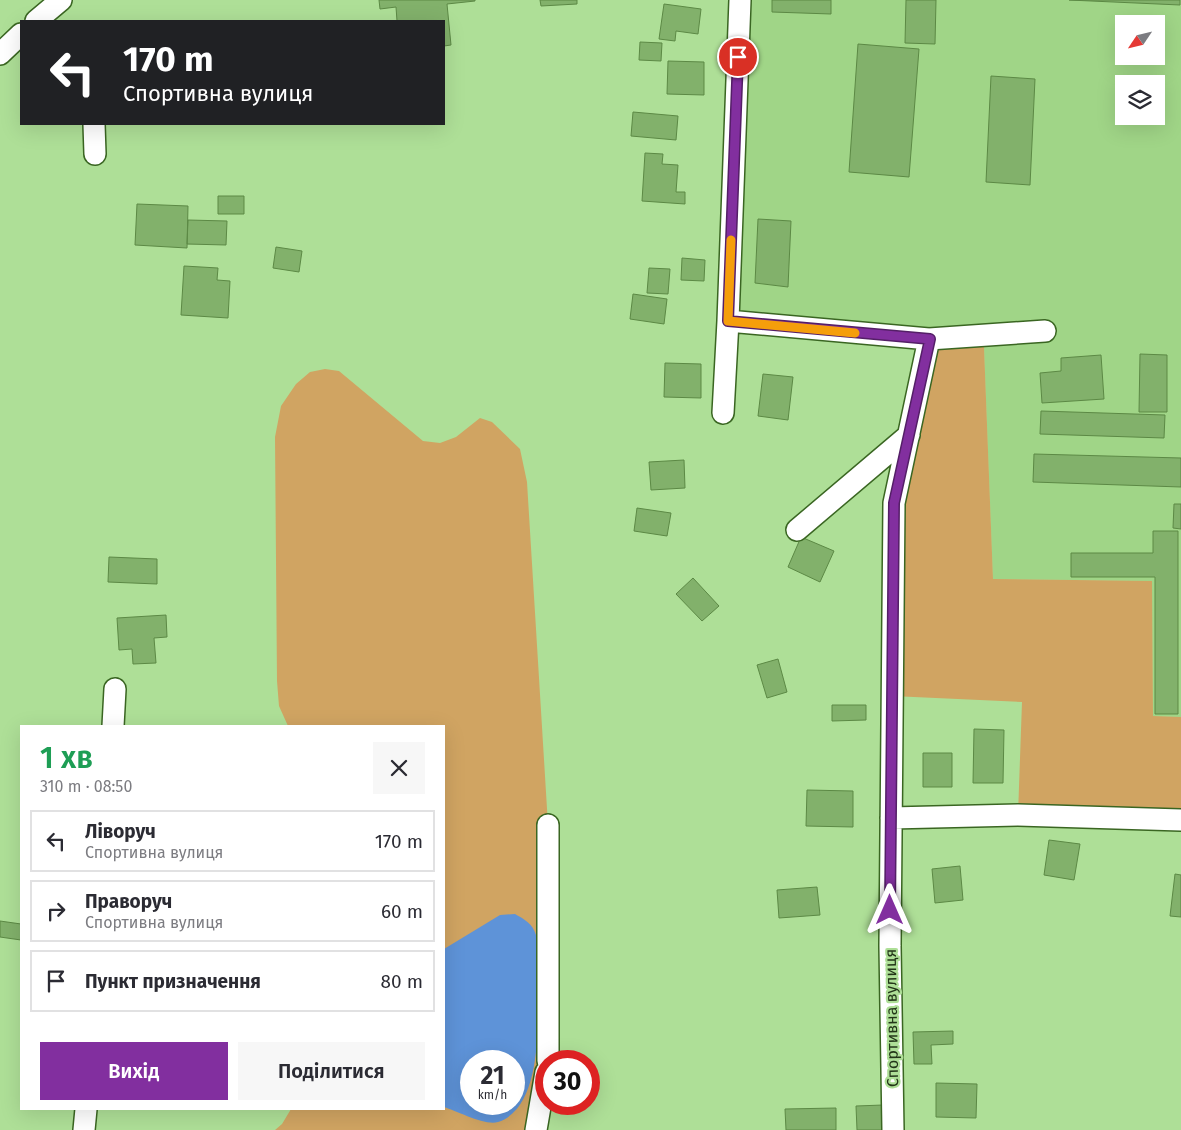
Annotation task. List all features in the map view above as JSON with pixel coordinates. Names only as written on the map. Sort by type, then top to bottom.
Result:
[{"type":"street","points":[[723,413],[740,0]]},
{"type":"street","points":[[0,54],[20,35]]},
{"type":"street","points":[[94,125],[95,154]]},
{"type":"street","points":[[728,321],[930,339],[1045,331]]},
{"type":"street","name":"Спортивна вулиця","points":[[893,1130],[890,818],[894,503],[930,339]]},
{"type":"street","points":[[797,530],[909,434]]},
{"type":"street","points":[[112,725],[115,689]]},
{"type":"street","points":[[890,818],[1018,815],[1181,820]]},
{"type":"street","points":[[548,825],[548,1050]]},
{"type":"street","points":[[84,1130],[86,1110]]},
{"type":"street","points":[[536,1130],[539,1115]]},
{"type":"shaded area","points":[[740,0],[1181,0],[1181,717],[1153,716],[1152,581],[993,579],[984,347],[728,321]]},
{"type":"shaded area","points":[[929,339],[984,347],[993,579],[1152,581],[1153,716],[1181,717],[1181,820],[1018,815],[1022,702],[892,696],[894,503]]},
{"type":"shaded area","points":[[325,369],[339,371],[423,441],[440,443],[456,437],[480,418],[492,422],[520,449],[527,482],[548,825],[539,1050],[535,1050],[536,1130],[275,1130],[282,1124],[290,1110],[445,1110],[445,725],[288,725],[279,706],[277,681],[275,437],[281,406],[296,384],[310,372]]},
{"type":"water","points":[[515,914],[525,920],[535,931],[538,949],[536,1050],[531,1079],[525,1095],[525,1050],[460,1050],[460,1113],[445,1107],[445,948],[500,915]]},
{"type":"water","points":[[466,1115],[510,1115],[498,1122],[492,1123]]},
{"type":"building","points":[[379,0],[475,0],[447,4],[451,45],[445,46],[445,20],[397,20],[396,7],[380,9]]},
{"type":"building","points":[[540,0],[577,0],[577,4],[541,6]]},
{"type":"building","points":[[772,0],[831,0],[831,14],[772,12]]},
{"type":"building","points":[[906,0],[936,0],[935,44],[905,43]]},
{"type":"building","points":[[1069,0],[1180,0],[1180,5]]},
{"type":"building","points":[[664,4],[701,9],[698,34],[676,31],[675,41],[659,39]]},
{"type":"building","points":[[640,42],[662,43],[661,61],[639,60]]},
{"type":"building","points":[[858,44],[919,49],[909,177],[849,172]]},
{"type":"building","points":[[668,61],[704,62],[704,95],[667,94]]},
{"type":"building","points":[[991,76],[1035,79],[1030,185],[986,182]]},
{"type":"building","points":[[633,112],[678,116],[676,140],[631,136]]},
{"type":"building","points":[[645,153],[663,154],[662,164],[678,165],[676,192],[685,192],[685,204],[642,201]]},
{"type":"building","points":[[218,196],[244,196],[244,214],[218,214]]},
{"type":"building","points":[[137,204],[188,206],[187,248],[135,245]]},
{"type":"building","points":[[758,219],[791,221],[788,287],[755,283]]},
{"type":"building","points":[[188,220],[227,221],[226,245],[187,244]]},
{"type":"building","points":[[276,247],[302,251],[299,272],[273,268]]},
{"type":"building","points":[[682,258],[705,260],[704,281],[681,280]]},
{"type":"building","points":[[184,266],[218,268],[217,280],[230,281],[228,318],[181,315]]},
{"type":"building","points":[[649,268],[670,269],[668,294],[647,293]]},
{"type":"building","points":[[633,294],[667,299],[664,324],[630,319]]},
{"type":"building","points":[[1140,354],[1167,355],[1167,412],[1139,412]]},
{"type":"building","points":[[1101,355],[1104,399],[1042,403],[1040,373],[1061,371],[1061,358]]},
{"type":"building","points":[[665,363],[701,364],[701,398],[664,397]]},
{"type":"building","points":[[763,374],[793,377],[788,420],[758,416]]},
{"type":"building","points":[[1041,411],[1165,415],[1164,438],[1040,434]]},
{"type":"building","points":[[1034,454],[1181,458],[1181,487],[1033,482]]},
{"type":"building","points":[[684,460],[685,488],[651,490],[649,462]]},
{"type":"building","points":[[1174,504],[1181,504],[1181,529],[1173,528]]},
{"type":"building","points":[[637,508],[671,513],[667,536],[634,531]]},
{"type":"building","points":[[1153,531],[1178,531],[1178,714],[1155,714],[1155,577],[1071,577],[1071,553],[1153,553]]},
{"type":"building","points":[[801,537],[834,551],[820,582],[788,567]]},
{"type":"building","points":[[109,557],[157,559],[157,584],[108,582]]},
{"type":"building","points":[[693,578],[719,606],[702,621],[676,594]]},
{"type":"building","points":[[166,615],[167,637],[154,638],[156,663],[133,664],[132,649],[119,650],[117,618]]},
{"type":"building","points":[[778,659],[787,692],[767,698],[757,665]]},
{"type":"building","points":[[832,705],[866,705],[866,720],[832,721]]},
{"type":"building","points":[[974,729],[1004,730],[1003,783],[973,783]]},
{"type":"building","points":[[923,753],[952,753],[952,787],[923,787]]},
{"type":"building","points":[[807,790],[853,791],[853,827],[806,826]]},
{"type":"building","points":[[1049,840],[1080,844],[1074,880],[1044,875]]},
{"type":"building","points":[[960,866],[963,900],[935,903],[932,869]]},
{"type":"building","points":[[1175,874],[1181,875],[1181,917],[1170,916]]},
{"type":"building","points":[[817,887],[820,915],[779,918],[777,890]]},
{"type":"building","points":[[0,921],[20,924],[20,940],[0,937]]},
{"type":"building","points":[[953,1031],[953,1044],[931,1045],[932,1064],[914,1064],[913,1032]]},
{"type":"building","points":[[936,1083],[977,1084],[976,1118],[936,1117]]},
{"type":"building","points":[[883,1105],[884,1130],[857,1130],[856,1106]]},
{"type":"building","points":[[836,1108],[836,1130],[786,1130],[785,1109]]},
{"type":"slow traffic","points":[[731,240],[728,321],[855,333]]},
{"type":"route","points":[[738,57],[728,321],[930,339],[894,503],[890,910]]}]
